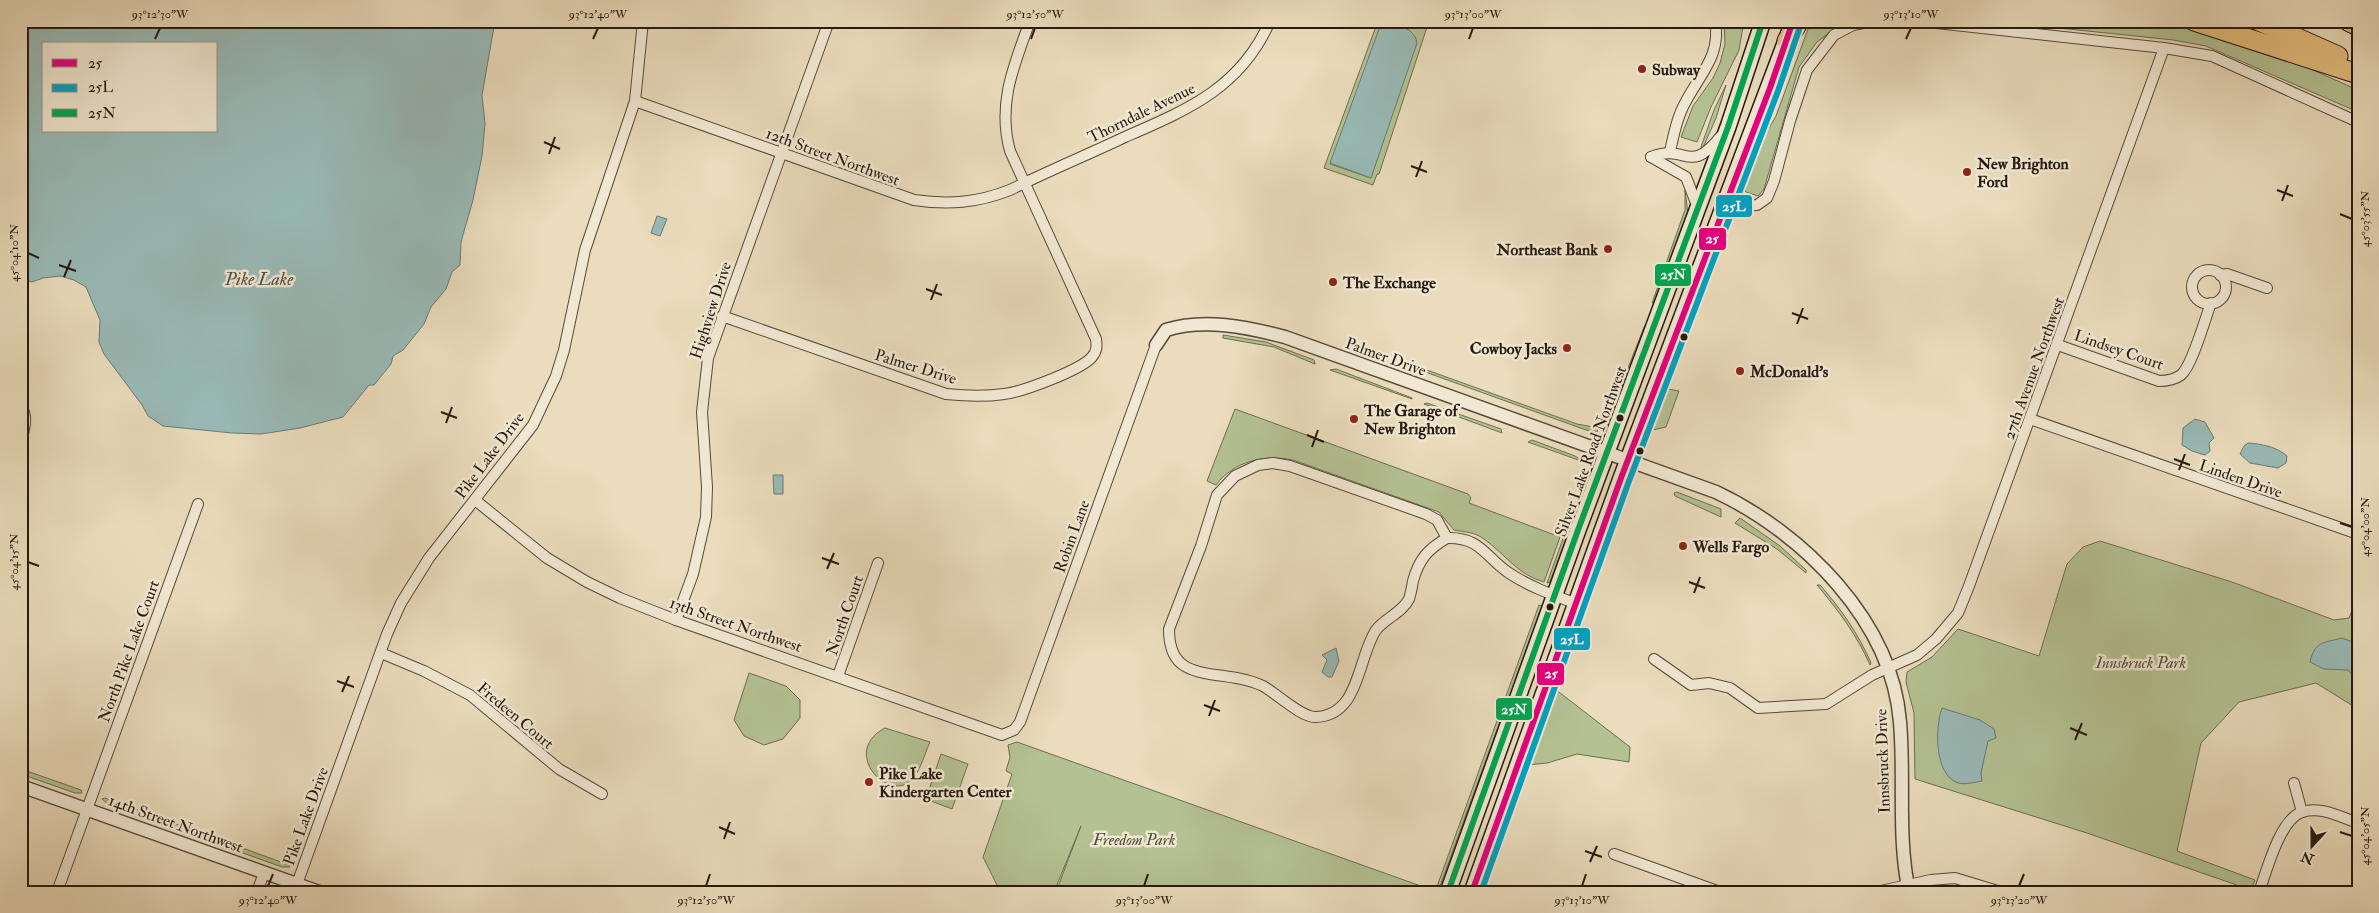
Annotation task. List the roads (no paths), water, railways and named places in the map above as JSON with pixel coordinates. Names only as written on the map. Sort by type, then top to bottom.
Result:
[{"type":"highway","points":[[1787,41],[1799,21]]},
{"type":"highway","points":[[2194,21],[2358,74]]},
{"type":"highway","points":[[2259,21],[2358,64]]},
{"type":"highway","points":[[2348,21],[2358,26]]},
{"type":"main road","name":"Silver Lake Road Northwest","points":[[1448,892],[1554,596],[1728,127],[1763,21]]},
{"type":"main road","points":[[1472,892],[1628,460],[1793,21]]},
{"type":"street","name":"Pike Lake Drive","points":[[297,884],[401,602],[429,558],[533,424],[556,376],[564,350],[585,250],[635,101],[643,21]]},
{"type":"street","name":"Highview Drive","points":[[676,620],[693,574],[706,517],[707,487],[702,412],[703,385],[708,358],[830,21]]},
{"type":"street","points":[[1025,182],[1010,151],[1004,116],[1009,80],[1030,21]]},
{"type":"street","name":"Thorndale Avenue","points":[[1025,182],[1201,101],[1236,73],[1253,51],[1270,21]]},
{"type":"street","points":[[1670,152],[1682,108],[1713,58],[1716,40],[1715,21]]},
{"type":"street","points":[[1726,201],[1743,206],[1757,206],[1768,198],[1807,70],[1834,35],[1853,26],[1873,21]]},
{"type":"street","points":[[1918,21],[2164,48],[2212,56],[2358,122]]},
{"type":"street","name":"27th Avenue Northwest","points":[[1654,658],[1691,685],[1709,683],[1730,688],[1758,708],[1826,704],[1849,687],[1917,655],[1936,640],[1958,613],[2058,345],[2164,48]]},
{"type":"street","name":"12th Street Northwest","points":[[635,101],[914,200],[936,204],[972,202],[994,196],[1025,182]]},
{"type":"street","points":[[1698,209],[1686,177],[1651,157],[1670,152],[1694,158],[1700,157],[1712,148],[1728,127]]},
{"type":"street","name":"Palmer Drive","points":[[722,316],[920,387],[946,394],[964,396],[1006,394],[1028,388],[1084,364],[1093,356],[1097,348],[1096,339],[1025,182]]},
{"type":"street","points":[[2210,304],[2195,297],[2193,292],[2193,281],[2200,272],[2205,270],[2211,270],[2220,275],[2227,274],[2267,288]]},
{"type":"street","name":"Lindsey Court","points":[[2058,345],[2158,381],[2174,379],[2180,376],[2187,367],[2210,304],[2220,299],[2225,290],[2224,279],[2220,275]]},
{"type":"street","name":"Palmer Drive","points":[[1156,345],[1166,330],[1176,327],[1208,325],[1260,331],[1284,337],[1608,452]]},
{"type":"street","name":"Robin Lane","points":[[1008,733],[1020,722],[1156,345]]},
{"type":"street","points":[[21,440],[25,423],[23,409]]},
{"type":"street","name":"Linden Drive","points":[[2030,419],[2358,534]]},
{"type":"street","name":"Innsbruck Drive","points":[[1608,452],[1716,492],[1757,513],[1779,528],[1808,553],[1846,595],[1872,634],[1888,668],[1895,693],[1900,720],[1901,833],[1908,889]]},
{"type":"street","points":[[1447,538],[1437,520],[1426,514],[1290,466],[1273,463],[1246,469],[1235,476],[1217,495],[1201,546],[1169,629],[1172,652],[1176,659],[1187,669],[1198,674],[1241,678],[1262,685],[1282,697],[1297,711],[1313,717],[1327,715],[1340,709],[1350,696],[1376,630],[1388,617],[1401,609],[1410,598],[1418,565],[1423,556],[1431,547],[1447,538],[1456,537],[1476,543],[1507,572],[1529,585],[1577,604]]},
{"type":"street","name":"13th Street Northwest","points":[[475,500],[547,558],[587,582],[676,620],[838,676],[996,734],[1008,733]]},
{"type":"street","name":"North Pike Lake Court","points":[[58,892],[198,504]]},
{"type":"street","name":"North Court","points":[[838,676],[878,563]]},
{"type":"street","name":"Fredeen Court","points":[[381,653],[424,670],[470,694],[553,764],[578,782],[602,794]]},
{"type":"street","points":[[2294,783],[2302,812]]},
{"type":"street","name":"14th Street Northwest","points":[[21,786],[319,892]]},
{"type":"street","points":[[2259,892],[2285,826],[2292,817],[2302,812],[2314,810],[2358,823]]},
{"type":"street","points":[[1614,854],[1720,892]]},
{"type":"street","points":[[258,892],[264,873]]},
{"type":"street","points":[[1876,892],[1908,889],[1931,880],[1955,878],[2000,892]]},
{"type":"water","name":"Pike Lake","points":[[21,21],[495,21],[482,95],[485,124],[482,156],[473,200],[461,242],[460,265],[452,272],[446,289],[431,307],[424,324],[403,350],[393,356],[391,364],[374,385],[369,385],[343,417],[300,428],[261,434],[163,426],[148,416],[104,354],[99,342],[100,320],[86,287],[74,280],[60,276],[43,278],[32,282],[21,279]]},
{"type":"water","points":[[1388,24],[1397,25],[1410,31],[1416,38],[1417,43],[1371,178],[1330,163],[1379,29]]},
{"type":"water","points":[[657,216],[667,219],[660,236],[651,233]]},
{"type":"water","points":[[2195,419],[2205,422],[2214,438],[2209,443],[2210,451],[2205,455],[2192,451],[2182,445],[2183,428]]},
{"type":"water","points":[[2248,443],[2264,445],[2279,450],[2287,456],[2286,463],[2278,468],[2250,463],[2240,454]]},
{"type":"water","points":[[773,475],[783,475],[783,494],[774,494]]},
{"type":"water","points":[[2342,638],[2358,644],[2358,681],[2348,670],[2324,669],[2310,662],[2317,646]]},
{"type":"water","points":[[1336,648],[1339,661],[1332,677],[1328,677],[1322,672],[1327,660],[1322,655]]},
{"type":"water","points":[[1942,708],[1980,720],[1994,729],[1996,738],[1988,741],[1981,773],[1982,781],[1967,784],[1958,783],[1944,771],[1938,750],[1938,727]]},
{"type":"place","name":"Subway","points":[[1642,69]]},
{"type":"place","name":"New Brighton Ford","points":[[1967,172]]},
{"type":"place","name":"Northeast Bank","points":[[1608,249]]},
{"type":"place","name":"The Exchange","points":[[1333,282]]},
{"type":"place","name":"Cowboy Jacks","points":[[1567,348]]},
{"type":"place","name":"McDonald's","points":[[1740,371]]},
{"type":"place","name":"The Garage of New Brighton","points":[[1354,419]]},
{"type":"place","name":"Wells Fargo","points":[[1683,546]]},
{"type":"place","name":"Pike Lake Kindergarten Center","points":[[869,782]]},
{"type":"park label","name":"Innsbruck Park","points":[[2141,662]]},
{"type":"park label","name":"Freedom Park","points":[[1134,839]]}]
